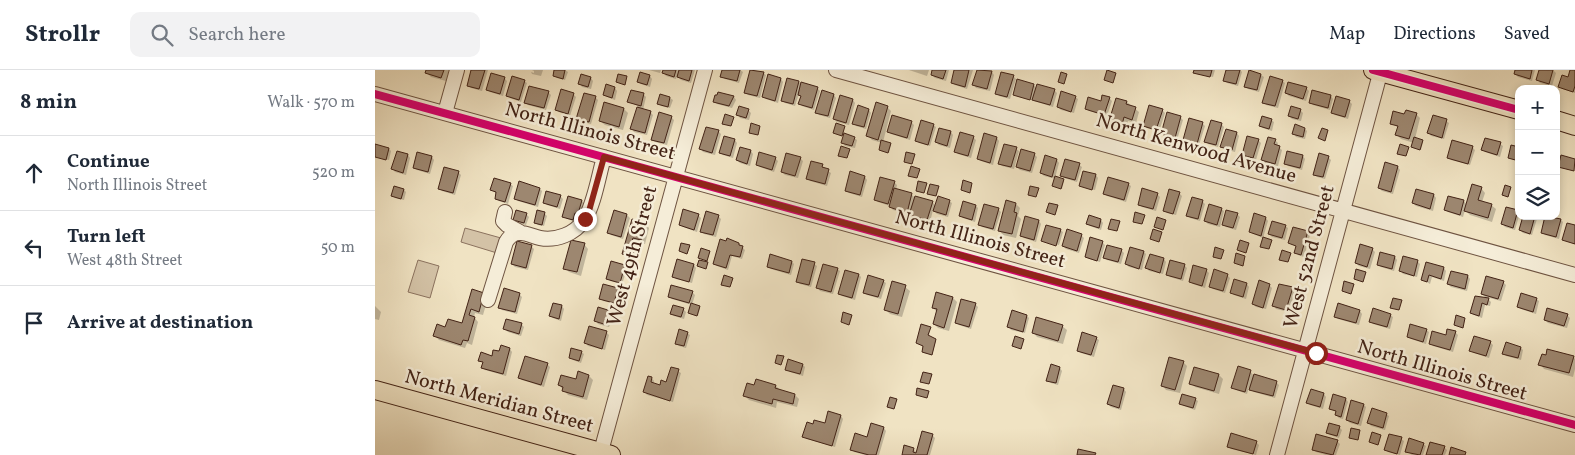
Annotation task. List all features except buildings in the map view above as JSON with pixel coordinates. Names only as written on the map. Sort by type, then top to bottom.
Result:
[{"type":"main road","points":[[1379,71],[1515,109]]},
{"type":"main road","points":[[1560,121],[1575,126]]},
{"type":"main road","name":"North Meridian Street","points":[[375,390],[604,454]]},
{"type":"street","points":[[445,113],[457,70]]},
{"type":"street","name":"West 49th Street","points":[[604,454],[675,176],[705,70]]},
{"type":"street","name":"North Kenwood Avenue","points":[[836,70],[1575,275]]},
{"type":"street","name":"West 52nd Street","points":[[1277,455],[1379,71]]},
{"type":"street","name":"North Illinois Street","points":[[375,94],[1575,425]]},
{"type":"street","points":[[505,212],[503,221],[520,232],[542,238],[556,238],[568,234],[579,226],[589,211],[604,157]]},
{"type":"street","points":[[488,300],[505,242],[520,232]]},
{"type":"shaded area","points":[[465,228],[501,238],[497,253],[461,242]]},
{"type":"shaded area","points":[[418,260],[439,266],[430,298],[408,292]]},
{"type":"cycle path","points":[[1373,70],[1515,109]]},
{"type":"cycle path","points":[[375,94],[1575,425]]},
{"type":"route","points":[[585,219],[604,157],[1316,353]]}]
